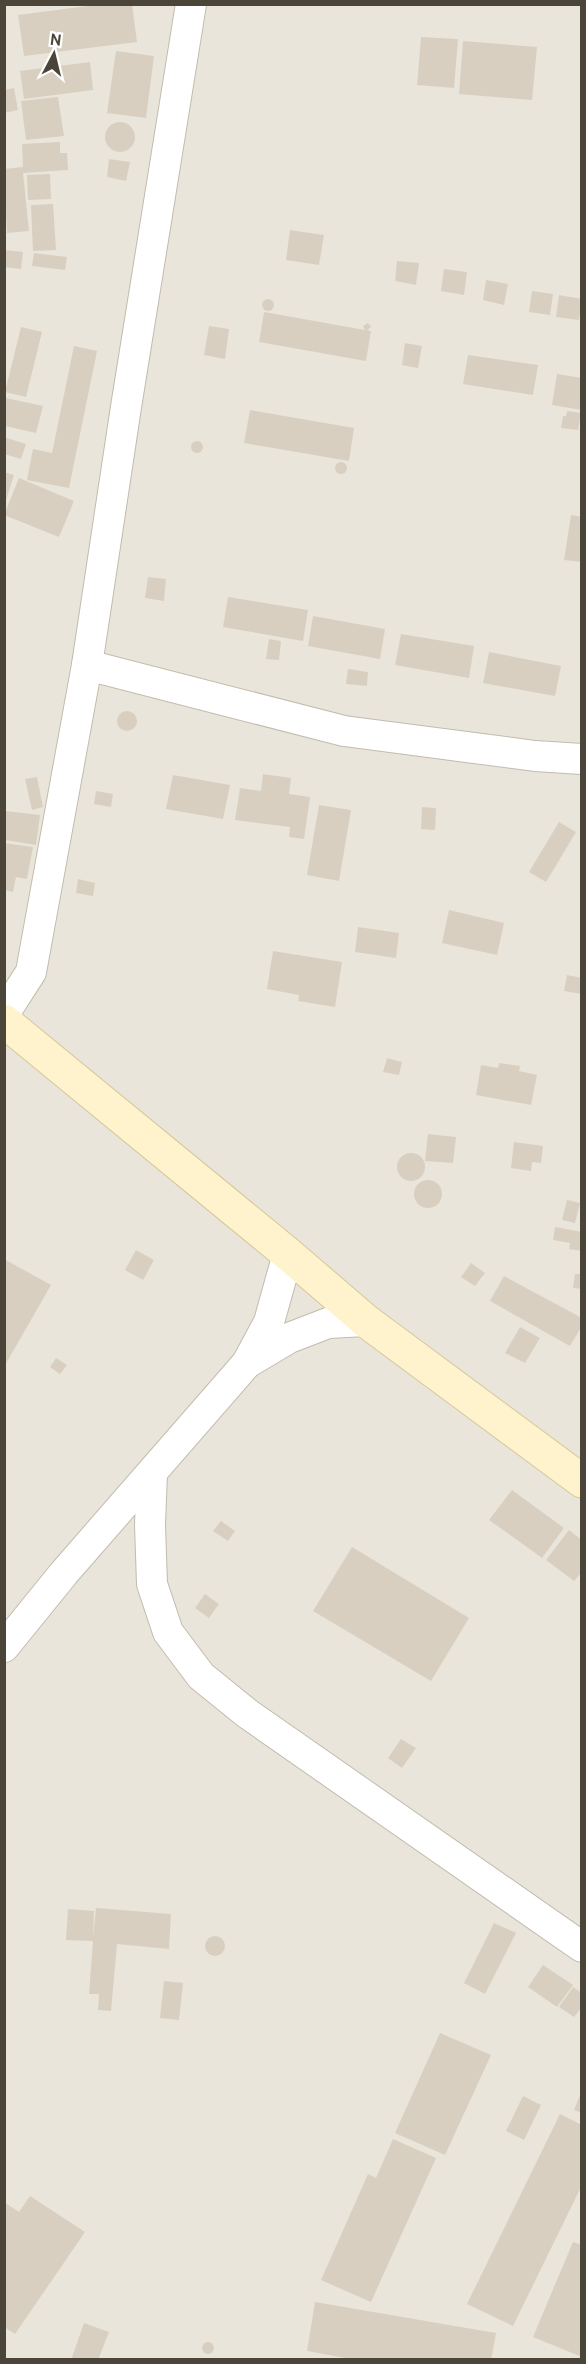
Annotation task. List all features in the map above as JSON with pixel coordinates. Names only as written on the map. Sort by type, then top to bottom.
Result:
[{"type":"street","points":[[4,1014],[31,972],[87,665],[191,4]]},
{"type":"street","points":[[87,665],[345,731],[535,756],[582,759]]},
{"type":"street","points":[[4,1021],[288,1254],[366,1321],[582,1481]]},
{"type":"street","points":[[4,1647],[64,1573],[247,1364],[268,1322],[288,1254]]},
{"type":"street","points":[[247,1364],[289,1338],[327,1323],[366,1321]]},
{"type":"street","points":[[152,1473],[150,1526],[152,1584],[168,1632],[201,1676],[248,1714],[582,1947]]},
{"type":"shaded area","points":[[5,5],[581,5],[581,2359],[5,2359]]},
{"type":"building","points":[[103,4],[132,4],[137,42],[24,56],[18,15]]},
{"type":"building","points":[[421,37],[458,39],[454,88],[417,85]]},
{"type":"building","points":[[463,41],[537,47],[532,100],[459,94]]},
{"type":"building","points":[[116,51],[154,56],[146,118],[107,113]]},
{"type":"building","points":[[90,62],[93,90],[24,99],[20,71]]},
{"type":"building","points":[[14,88],[18,110],[4,113],[4,90]]},
{"type":"building","points":[[58,97],[64,136],[26,140],[21,101]]},
{"type":"building","points":[[120,122],[131,126],[135,137],[131,148],[120,152],[109,148],[105,137],[109,126]]},
{"type":"building","points":[[60,142],[60,153],[67,153],[68,170],[23,173],[29,231],[7,233],[4,169],[23,167],[22,144]]},
{"type":"building","points":[[109,159],[130,162],[126,181],[107,177]]},
{"type":"building","points":[[50,174],[51,199],[28,200],[27,175]]},
{"type":"building","points":[[53,204],[56,250],[33,251],[31,205]]},
{"type":"building","points":[[290,230],[324,235],[319,265],[286,260]]},
{"type":"building","points":[[4,250],[23,252],[21,269],[4,267]]},
{"type":"building","points":[[34,253],[67,257],[65,270],[32,266]]},
{"type":"building","points":[[397,261],[419,263],[416,285],[395,281]]},
{"type":"building","points":[[444,269],[467,272],[464,295],[441,291]]},
{"type":"building","points":[[486,280],[508,284],[504,305],[483,300]]},
{"type":"building","points":[[532,291],[553,294],[550,315],[529,312]]},
{"type":"building","points":[[559,295],[582,299],[579,320],[556,317]]},
{"type":"building","points":[[270,299],[274,305],[270,311],[266,311],[262,303]]},
{"type":"building","points":[[264,312],[365,330],[363,326],[368,323],[371,327],[367,330],[371,331],[366,361],[259,342]]},
{"type":"building","points":[[209,326],[229,329],[225,359],[204,355]]},
{"type":"building","points":[[21,327],[42,332],[26,397],[5,392]]},
{"type":"building","points":[[405,343],[422,346],[418,368],[402,365]]},
{"type":"building","points":[[74,346],[97,351],[69,488],[27,480],[33,449],[52,453]]},
{"type":"building","points":[[468,355],[538,365],[533,395],[463,384]]},
{"type":"building","points":[[557,374],[582,378],[582,410],[552,405]]},
{"type":"building","points":[[6,398],[43,406],[36,433],[5,426]]},
{"type":"building","points":[[250,410],[354,428],[349,461],[244,443]]},
{"type":"building","points":[[567,411],[581,413],[578,430],[561,428],[563,416],[566,416]]},
{"type":"building","points":[[4,437],[26,444],[21,459],[4,454]]},
{"type":"building","points":[[199,441],[203,447],[199,453],[195,453],[191,445]]},
{"type":"building","points":[[343,462],[347,468],[343,474],[339,474],[335,466]]},
{"type":"building","points":[[4,472],[14,475],[5,503],[4,503]]},
{"type":"building","points":[[19,478],[74,501],[59,537],[4,515]]},
{"type":"building","points":[[571,515],[582,517],[582,562],[564,560]]},
{"type":"building","points":[[148,577],[166,579],[164,601],[145,598]]},
{"type":"building","points":[[228,597],[308,610],[303,641],[223,627]]},
{"type":"building","points":[[313,616],[385,629],[380,659],[308,646]]},
{"type":"building","points":[[401,634],[474,646],[469,678],[395,665]]},
{"type":"building","points":[[269,639],[281,641],[279,660],[266,659]]},
{"type":"building","points":[[489,652],[561,666],[555,696],[483,683]]},
{"type":"building","points":[[348,669],[368,672],[367,686],[346,684]]},
{"type":"building","points":[[123,711],[131,711],[137,717],[137,725],[131,731],[123,731],[117,725],[117,717]]},
{"type":"building","points":[[263,774],[291,778],[289,794],[310,797],[304,839],[289,837],[290,827],[235,820],[240,788],[261,791]]},
{"type":"building","points":[[173,775],[230,785],[223,819],[166,809]]},
{"type":"building","points":[[37,777],[43,807],[32,810],[25,779]]},
{"type":"building","points":[[96,791],[113,794],[111,807],[94,804]]},
{"type":"building","points":[[319,805],[351,810],[339,881],[307,875]]},
{"type":"building","points":[[422,807],[436,808],[435,830],[421,829]]},
{"type":"building","points":[[6,811],[40,815],[36,845],[5,840]]},
{"type":"building","points":[[559,822],[576,832],[546,882],[529,872]]},
{"type":"building","points":[[4,843],[33,847],[27,879],[16,877],[13,892],[4,890]]},
{"type":"building","points":[[78,879],[95,883],[93,896],[76,893]]},
{"type":"building","points":[[449,910],[504,923],[497,955],[442,943]]},
{"type":"building","points":[[358,927],[399,933],[396,958],[355,952]]},
{"type":"building","points":[[273,951],[342,962],[335,1007],[298,1001],[299,995],[267,989]]},
{"type":"building","points":[[567,975],[582,978],[582,994],[564,991]]},
{"type":"building","points":[[387,1058],[402,1062],[399,1075],[383,1072]]},
{"type":"building","points":[[499,1063],[520,1066],[519,1071],[537,1075],[531,1105],[476,1095],[481,1065],[498,1068]]},
{"type":"building","points":[[428,1134],[456,1137],[453,1163],[425,1161]]},
{"type":"building","points":[[514,1142],[543,1146],[541,1163],[532,1162],[531,1171],[511,1168]]},
{"type":"building","points":[[411,1153],[421,1157],[425,1167],[421,1177],[411,1181],[401,1177],[397,1167],[401,1157]]},
{"type":"building","points":[[428,1180],[438,1184],[442,1194],[438,1204],[428,1208],[418,1204],[414,1194],[418,1184]]},
{"type":"building","points":[[567,1200],[580,1203],[575,1223],[562,1220]]},
{"type":"building","points":[[555,1227],[582,1232],[582,1251],[569,1249],[570,1243],[553,1240]]},
{"type":"building","points":[[136,1250],[154,1260],[143,1280],[125,1270]]},
{"type":"building","points":[[4,1259],[51,1285],[4,1367]]},
{"type":"building","points":[[471,1263],[485,1273],[475,1286],[461,1277]]},
{"type":"building","points":[[575,1274],[582,1274],[582,1289],[573,1288]]},
{"type":"building","points":[[504,1276],[582,1318],[582,1326],[570,1346],[490,1301]]},
{"type":"building","points":[[520,1327],[540,1338],[525,1363],[505,1353]]},
{"type":"building","points":[[56,1358],[67,1365],[60,1374],[50,1367]]},
{"type":"building","points":[[512,1490],[564,1528],[542,1558],[489,1520]]},
{"type":"building","points":[[221,1521],[235,1531],[228,1541],[213,1531]]},
{"type":"building","points":[[569,1530],[582,1540],[582,1572],[574,1581],[546,1560]]},
{"type":"building","points":[[352,1547],[469,1618],[431,1681],[313,1611]]},
{"type":"building","points":[[205,1594],[219,1604],[209,1618],[195,1608]]},
{"type":"building","points":[[401,1739],[416,1748],[402,1768],[388,1758]]},
{"type":"building","points":[[96,1908],[171,1914],[169,1949],[117,1944],[111,2011],[98,2010],[99,1994],[89,1994],[93,1941],[66,1940],[68,1909],[94,1911],[93,1938]]},
{"type":"building","points":[[494,1923],[516,1933],[485,1994],[464,1983]]},
{"type":"building","points":[[215,1936],[222,1939],[225,1946],[222,1953],[215,1956],[208,1953],[205,1946],[208,1939]]},
{"type":"building","points":[[543,1965],[573,1985],[557,2007],[528,1987]]},
{"type":"building","points":[[164,1981],[183,1983],[179,2020],[160,2018]]},
{"type":"building","points":[[573,1987],[582,1993],[582,2007],[574,2017],[559,2007]]},
{"type":"building","points":[[440,2033],[491,2055],[445,2155],[395,2133]]},
{"type":"building","points":[[582,2090],[582,2113],[574,2110]]},
{"type":"building","points":[[523,2096],[541,2105],[524,2140],[506,2131]]},
{"type":"building","points":[[560,2114],[582,2125],[582,2185],[513,2326],[467,2304]]},
{"type":"building","points":[[393,2139],[436,2158],[371,2302],[321,2280],[368,2174],[376,2178]]},
{"type":"building","points":[[30,2196],[85,2232],[15,2334],[4,2327],[4,2202],[19,2212]]},
{"type":"building","points":[[573,2242],[582,2245],[582,2357],[533,2337]]},
{"type":"building","points":[[315,2302],[496,2333],[491,2360],[356,2360],[307,2351]]},
{"type":"building","points":[[84,2323],[109,2332],[98,2360],[71,2360]]},
{"type":"building","points":[[210,2342],[214,2348],[210,2354],[206,2354],[202,2346]]}]
